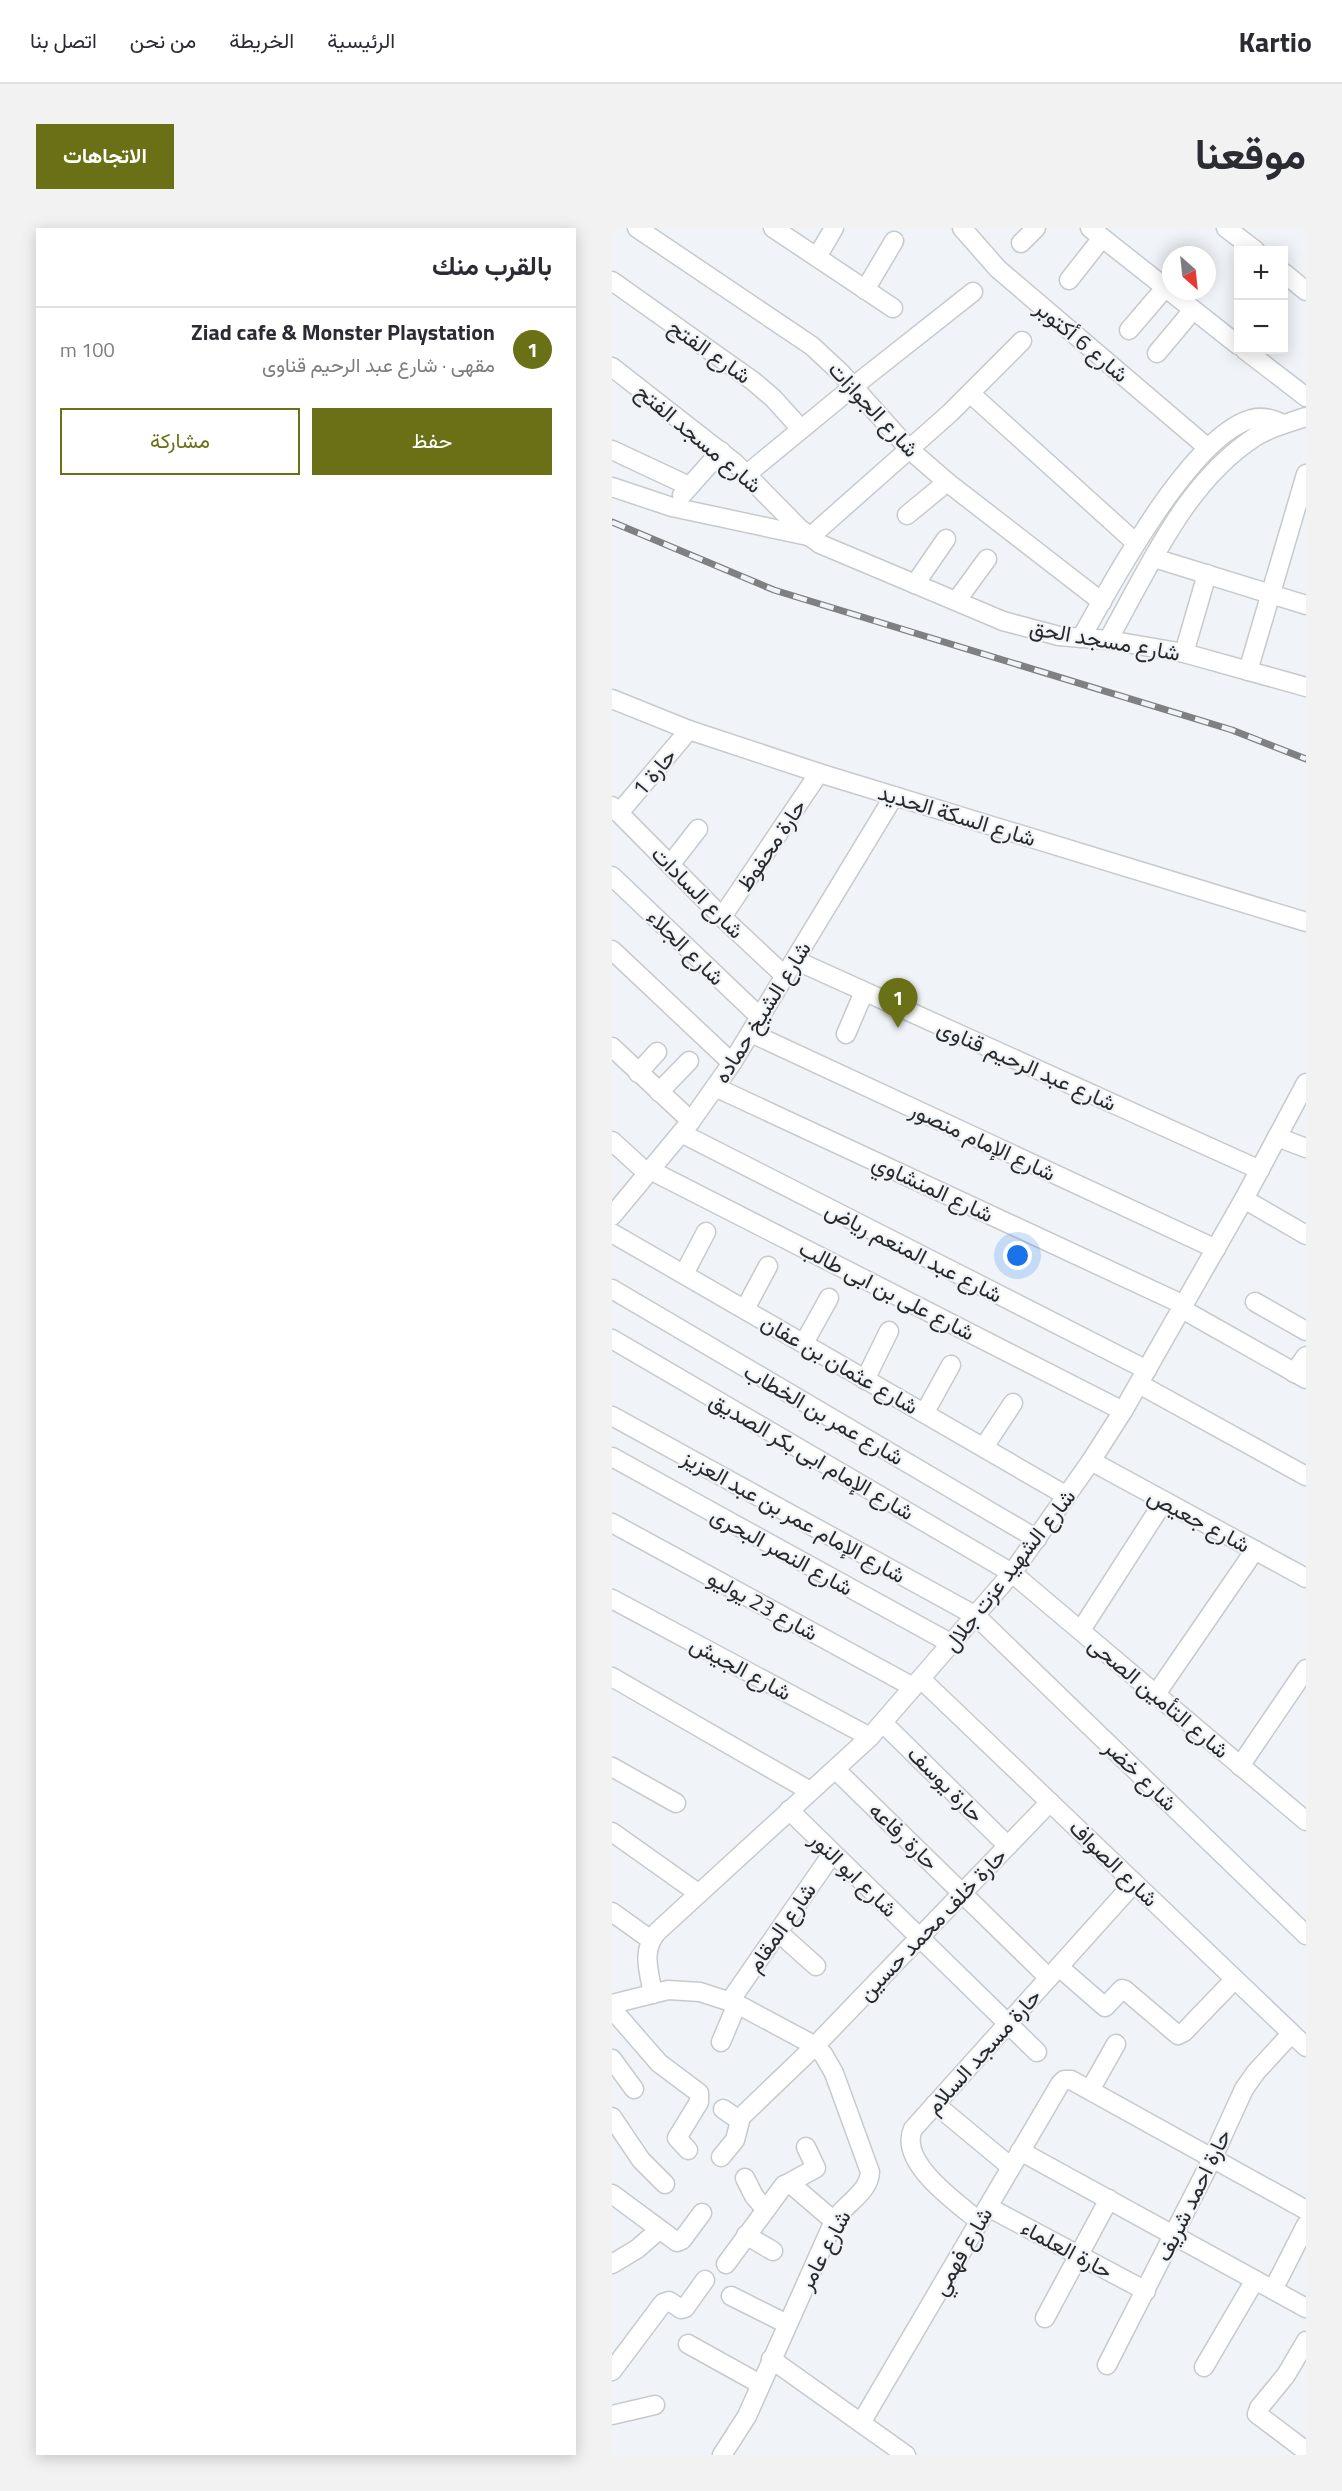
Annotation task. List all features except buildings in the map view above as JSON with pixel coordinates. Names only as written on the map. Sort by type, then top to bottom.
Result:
[{"type":"street","name":"شارع الجوازات","points":[[637,228],[796,334],[827,359],[854,386],[909,449],[947,482],[1102,602]]},
{"type":"street","points":[[773,228],[893,308]]},
{"type":"street","points":[[817,257],[834,228]]},
{"type":"street","name":"شارع 6 أكتوبر","points":[[962,228],[998,269],[1208,448]]},
{"type":"street","points":[[1021,243],[1036,228]]},
{"type":"street","points":[[1226,228],[1250,246]]},
{"type":"street","points":[[1069,280],[1096,233],[1162,284]]},
{"type":"street","points":[[865,290],[894,241]]},
{"type":"street","points":[[1288,276],[1306,291]]},
{"type":"street","name":"شارع الفتح","points":[[612,281],[753,381],[777,402],[801,429]]},
{"type":"street","points":[[747,474],[973,292]]},
{"type":"street","points":[[1129,330],[1162,295]]},
{"type":"street","points":[[1181,300],[1234,341]]},
{"type":"street","points":[[1157,353],[1193,310]]},
{"type":"street","points":[[612,487],[672,507],[810,537],[971,394],[1022,341]]},
{"type":"street","points":[[1250,354],[1306,397]]},
{"type":"street","name":"شارع مسجد الفتح","points":[[612,367],[722,451],[810,537]]},
{"type":"street","points":[[971,394],[1136,543]]},
{"type":"street","points":[[1108,640],[1179,517],[1208,479],[1255,437],[1283,424],[1306,417]]},
{"type":"street","points":[[1081,638],[1136,543],[1170,494],[1208,448],[1220,436],[1251,419],[1267,418],[1283,424]]},
{"type":"street","points":[[612,450],[690,486]]},
{"type":"street","points":[[672,507],[722,451]]},
{"type":"street","points":[[1248,671],[1271,594],[1299,526],[1306,474]]},
{"type":"street","points":[[907,515],[947,482]]},
{"type":"street","name":"شارع مسجد الحق","points":[[810,537],[833,551],[957,600],[1003,621],[1059,636],[1108,640],[1184,653],[1306,687]]},
{"type":"street","points":[[915,584],[946,539]]},
{"type":"street","points":[[1155,558],[1306,605]]},
{"type":"street","points":[[957,600],[987,559]]},
{"type":"street","points":[[1184,653],[1208,574]]},
{"type":"street","name":"شارع السكة الحديد","points":[[612,699],[689,730],[819,773],[1306,922]]},
{"type":"street","name":"حارة 1","points":[[615,810],[689,730]]},
{"type":"street","name":"حارة محفوظ","points":[[722,917],[819,773]]},
{"type":"street","name":"شارع الشيخ حماده","points":[[612,1216],[686,1127],[732,1063],[894,796]]},
{"type":"street","name":"شارع السادات","points":[[615,810],[722,917],[790,968]]},
{"type":"street","points":[[670,865],[698,829]]},
{"type":"street","name":"شارع الجلاء","points":[[612,876],[760,1017]]},
{"type":"street","points":[[612,950],[732,1063]]},
{"type":"street","name":"شارع عبد الرحيم قناوى","points":[[790,968],[864,992],[1260,1170]]},
{"type":"street","points":[[846,1034],[864,992]]},
{"type":"street","name":"شارع الإمام منصور","points":[[751,1033],[1216,1249]]},
{"type":"street","name":"شارع عبد المنعم رياض","points":[[612,1047],[659,1092],[686,1127],[1143,1377],[1306,1476]]},
{"type":"street","points":[[638,1073],[657,1052]]},
{"type":"street","points":[[659,1092],[689,1061]]},
{"type":"street","name":"شارع الشهيد عزت جلال","points":[[651,1940],[698,1893],[836,1770],[884,1723],[1012,1573],[1091,1461],[1123,1411],[1244,1199],[1306,1083]]},
{"type":"street","name":"شارع المنشاوي","points":[[715,1087],[1183,1307],[1300,1376]]},
{"type":"street","points":[[1277,1137],[1306,1148]]},
{"type":"street","name":"شارع على بن ابى طالب","points":[[612,1141],[649,1171],[1123,1411]]},
{"type":"street","points":[[1244,1199],[1306,1235]]},
{"type":"street","points":[[684,1274],[706,1232]]},
{"type":"street","name":"شارع عثمان بن عفان","points":[[612,1233],[1067,1496]]},
{"type":"street","points":[[744,1309],[768,1266]]},
{"type":"street","name":"شارع عمر بن الخطاب","points":[[612,1289],[1037,1539]]},
{"type":"street","points":[[804,1343],[829,1298]]},
{"type":"street","points":[[1255,1302],[1306,1331]]},
{"type":"street","points":[[865,1380],[889,1331]]},
{"type":"street","name":"شارع الإمام ابى بكر الصديق","points":[[612,1339],[1012,1573]]},
{"type":"street","points":[[1300,1376],[1306,1356]]},
{"type":"street","points":[[925,1412],[951,1365]]},
{"type":"street","points":[[984,1446],[1013,1403]]},
{"type":"street","name":"شارع الإمام عمر بن عبد العزيز","points":[[612,1416],[976,1616]]},
{"type":"street","name":"شارع النصر البحرى","points":[[612,1457],[952,1644]]},
{"type":"street","name":"شارع جعيص","points":[[1091,1461],[1306,1578]]},
{"type":"street","points":[[1081,1630],[1164,1501]]},
{"type":"street","name":"شارع 23 يوليو","points":[[612,1523],[917,1683]]},
{"type":"street","points":[[1156,1694],[1255,1550]]},
{"type":"street","name":"شارع التأمين الصحى","points":[[1012,1573],[1306,1821]]},
{"type":"street","name":"شارع الجيش","points":[[612,1599],[870,1737]]},
{"type":"street","name":"شارع خضر","points":[[976,1616],[1306,1935]]},
{"type":"street","points":[[1240,1766],[1306,1669]]},
{"type":"street","points":[[612,1677],[810,1791]]},
{"type":"street","name":"شارع الصواف","points":[[917,1683],[1050,1802],[1306,2047]]},
{"type":"street","name":"حارة يوسف","points":[[884,1723],[1008,1846]]},
{"type":"street","points":[[612,1767],[676,1803]]},
{"type":"street","name":"حارة رفاعه","points":[[836,1770],[963,1893],[1054,1972],[1105,2007],[1122,1989],[1125,1990],[1178,2035],[1184,2032],[1235,1979]]},
{"type":"street","name":"حارة خلف محمد حسين","points":[[739,2120],[815,2046],[1050,1802]]},
{"type":"street","name":"شارع ابو النور","points":[[789,1810],[1037,2052]]},
{"type":"street","points":[[612,1832],[698,1893]]},
{"type":"street","name":"شارع المقام","points":[[721,2042],[734,2002],[778,1932],[832,1854]]},
{"type":"street","name":"حارة مسجد السلام","points":[[984,2214],[932,2180],[911,2148],[911,2135],[935,2104],[1134,1883]]},
{"type":"street","points":[[612,1912],[651,1940],[647,1957],[653,1994]]},
{"type":"street","points":[[778,1932],[816,1966]]},
{"type":"street","points":[[612,2004],[668,1990],[715,1996],[734,2002],[815,2046]]},
{"type":"street","points":[[612,2009],[659,2063],[699,2093],[699,2102],[677,2138],[688,2150]]},
{"type":"street","name":"حارة احمد شريف","points":[[1107,2365],[1250,2080],[1291,2034]]},
{"type":"street","points":[[1116,2044],[1090,2090],[1306,2210]]},
{"type":"street","name":"شارع عامر","points":[[722,2455],[743,2423],[834,2221],[842,2209],[865,2188],[870,2172],[834,2073],[815,2046]]},
{"type":"street","points":[[612,2059],[634,2089]]},
{"type":"street","name":"شارع فهمي","points":[[861,2423],[1060,2084],[1064,2080],[1071,2080],[1090,2090]]},
{"type":"street","points":[[935,2104],[1011,2167]]},
{"type":"street","points":[[721,2157],[738,2146],[739,2120],[723,2109]]},
{"type":"street","points":[[612,2117],[641,2160],[665,2184]]},
{"type":"street","points":[[726,2264],[782,2186],[816,2168],[806,2147]]},
{"type":"street","points":[[1020,2151],[1306,2307]]},
{"type":"street","points":[[745,2178],[754,2196],[765,2209]]},
{"type":"street","points":[[787,2184],[834,2221]]},
{"type":"street","points":[[612,2194],[674,2242],[680,2242],[702,2213]]},
{"type":"street","points":[[1045,2318],[1109,2199]]},
{"type":"street","name":"حارة العلماء","points":[[984,2214],[1079,2255],[1146,2291]]},
{"type":"street","points":[[1273,2289],[1306,2225]]},
{"type":"street","points":[[612,2264],[637,2249],[659,2230]]},
{"type":"street","points":[[746,2235],[773,2251]]},
{"type":"street","points":[[612,2371],[663,2303],[669,2301],[681,2309],[685,2308],[705,2280]]},
{"type":"street","points":[[1204,2367],[1255,2280]]},
{"type":"street","points":[[731,2296],[787,2324]]},
{"type":"street","points":[[1306,2341],[1286,2375],[1259,2408],[1257,2414],[1306,2451]]},
{"type":"street","points":[[688,2344],[760,2384]]},
{"type":"street","points":[[771,2359],[906,2455]]},
{"type":"street","points":[[612,2415],[655,2405]]},
{"type":"railway","points":[[612,522],[774,590],[1232,730],[1306,759]]},
{"type":"place","name":"Ziad cafe & Monster Playstation","points":[[898,1028]]}]
